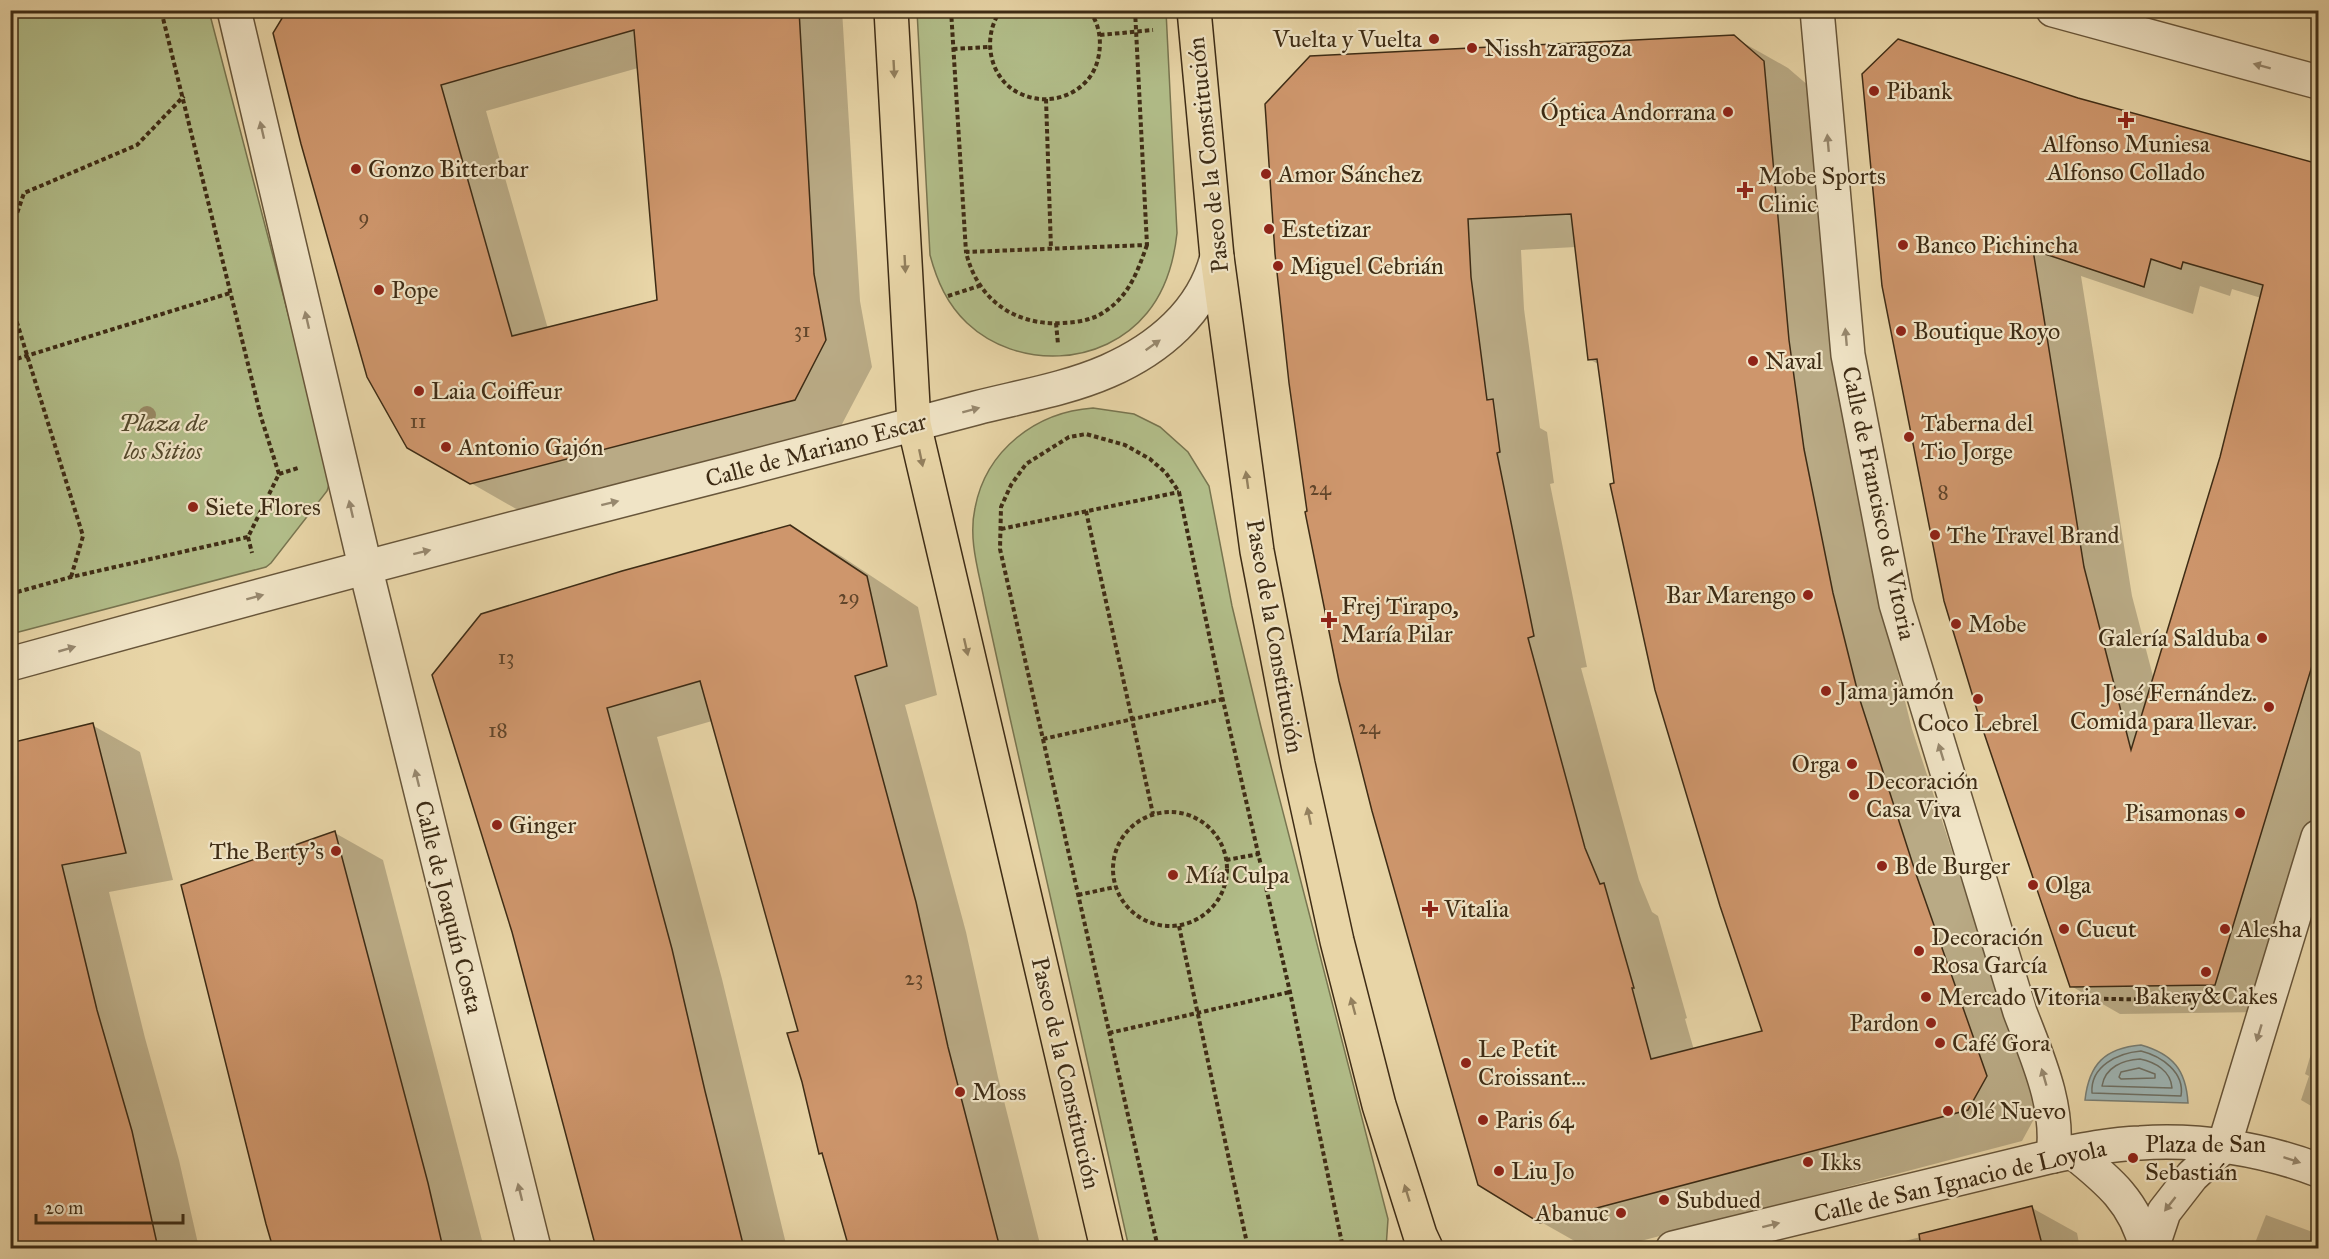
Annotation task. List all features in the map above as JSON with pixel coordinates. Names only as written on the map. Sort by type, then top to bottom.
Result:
[{"type":"main road","name":"Paseo de la Constitución","points":[[891,10],[914,424],[1107,1248]]},
{"type":"main road","name":"Paseo de la Constitución","points":[[1194,10],[1217,257],[1257,551],[1298,764],[1337,941],[1379,1104],[1426,1248]]},
{"type":"street","points":[[10,664],[365,566],[234,10]]},
{"type":"street","name":"Calle de Francisco de Vitoria","points":[[1817,10],[1848,355],[1896,604],[2020,1012],[2044,1076],[2056,1138],[2063,1154]]},
{"type":"street","points":[[2069,12],[2319,82]]},
{"type":"street","name":"Calle de Mariano Escar","points":[[365,566],[1063,385],[1106,371],[1142,353],[1174,329],[1204,292],[1217,257]]},
{"type":"street","name":"Calle de Joaquín Costa","points":[[365,566],[534,1248]]},
{"type":"street","points":[[2152,1248],[2164,1212],[2192,1176],[2224,1146],[2319,837]]},
{"type":"street","name":"Calle de San Ignacio de Loyola","points":[[1673,1248],[2063,1154],[2141,1143],[2224,1146],[2287,1158],[2319,1170]]},
{"type":"street","points":[[2063,1154],[2103,1175],[2124,1198],[2141,1228],[2146,1248]]},
{"type":"path","points":[[10,594],[71,577],[248,537],[279,474],[261,417],[184,96],[161,10]]},
{"type":"path","points":[[951,10],[966,252],[970,272],[990,298],[1015,316],[1030,321],[1056,323],[1088,320],[1108,309],[1126,292],[1135,278],[1147,245],[1135,10]]},
{"type":"path","points":[[1001,10],[991,29],[989,47],[994,66],[1004,81],[1018,93],[1036,99],[1054,99],[1072,93],[1087,81],[1096,66],[1101,48],[1100,30],[1089,10]]},
{"type":"path","name":"Paseo de la Constitución","points":[[1100,35],[1157,30]]},
{"type":"path","points":[[953,49],[989,47]]},
{"type":"path","points":[[10,234],[24,193],[137,145],[184,96]]},
{"type":"path","points":[[1046,99],[1051,249]]},
{"type":"path","points":[[966,252],[1147,245]]},
{"type":"path","points":[[946,297],[979,286]]},
{"type":"path","points":[[10,361],[230,293]]},
{"type":"path","points":[[10,300],[83,536],[71,577]]},
{"type":"path","points":[[1056,323],[1058,345]]},
{"type":"path","points":[[1158,1248],[1000,549],[1002,507],[1011,485],[1026,464],[1069,437],[1086,434],[1125,445],[1150,459],[1166,473],[1179,492],[1223,699],[1290,992],[1343,1248]]},
{"type":"path","points":[[1001,529],[1179,492]]},
{"type":"path","points":[[1086,511],[1153,814]]},
{"type":"path","points":[[1043,739],[1223,699]]},
{"type":"path","points":[[1174,812],[1193,816],[1209,827],[1220,842],[1226,860],[1226,878],[1221,895],[1210,910],[1195,920],[1179,926],[1158,925],[1140,918],[1125,905],[1115,887],[1112,869],[1115,850],[1124,833],[1138,820],[1153,814],[1174,812]]},
{"type":"path","points":[[1226,860],[1259,854]]},
{"type":"path","points":[[1078,895],[1115,887]]},
{"type":"path","points":[[1179,926],[1248,1248]]},
{"type":"path","points":[[1110,1033],[1290,992]]},
{"type":"path","points":[[2049,1001],[2057,998],[2228,1001]]},
{"type":"green space","name":"Plaza de los Sitios","points":[[11,11],[209,11],[331,478],[327,491],[266,567],[11,634]]},
{"type":"green space","points":[[917,11],[1166,11],[1177,233],[1174,254],[1164,285],[1154,304],[1129,331],[1107,344],[1084,352],[1059,356],[1034,355],[1010,349],[987,338],[967,323],[948,300],[930,255]]},
{"type":"green space","points":[[1093,408],[1134,414],[1160,427],[1188,452],[1209,486],[1232,606],[1261,727],[1388,1219],[1386,1248],[1129,1248],[988,618],[975,556],[973,532],[975,508],[981,487],[990,468],[1002,452],[1034,426],[1052,417]]},
{"type":"water","points":[[2141,1045],[2162,1053],[2176,1065],[2184,1081],[2188,1103],[2085,1100],[2090,1077],[2101,1060],[2118,1050]]},
{"type":"building","points":[[287,10],[799,10],[814,274],[826,340],[795,400],[470,484],[407,448],[367,377],[301,144],[273,33]],"holes":[[[634,30],[657,300],[512,336],[441,85]]]},
{"type":"building","points":[[1734,35],[1764,61],[1789,340],[1804,449],[1833,593],[1859,697],[1916,874],[1987,1076],[1968,1110],[1540,1223],[1478,1185],[1372,811],[1339,681],[1305,512],[1307,511],[1289,383],[1275,254],[1265,104],[1310,56]],"holes":[[[1571,214],[1588,360],[1597,359],[1614,483],[1610,484],[1655,690],[1720,906],[1762,1031],[1651,1059],[1632,988],[1634,988],[1604,883],[1600,884],[1585,848],[1528,638],[1534,636],[1497,453],[1500,452],[1493,399],[1487,400],[1471,277],[1468,219]]]},
{"type":"building","points":[[1898,39],[2078,98],[2319,164],[2319,643],[2215,985],[2070,987],[1983,730],[1944,601],[1882,286],[1862,74]],"holes":[[[2033,250],[2144,287],[2151,259],[2181,269],[2183,262],[2263,285],[2220,457],[2131,750],[2084,567]]]},
{"type":"building","points":[[790,525],[867,576],[887,666],[855,676],[916,902],[948,1047],[1000,1248],[849,1248],[822,1153],[819,1154],[802,1082],[787,1033],[798,1031],[700,681],[607,708],[672,949],[744,1248],[596,1248],[512,932],[432,675],[481,614],[622,571]]},
{"type":"building","points":[[93,723],[126,853],[62,865],[97,1010],[132,1131],[158,1248],[10,1248],[10,743]]},
{"type":"building","points":[[335,831],[443,1248],[273,1248],[266,1224],[181,885]]},
{"type":"building","points":[[2032,1206],[2043,1248],[1921,1248],[1919,1234]]},
{"type":"place","name":"Vuelta y Vuelta","points":[[1434,39]]},
{"type":"place","name":"Nissh zaragoza","points":[[1472,48]]},
{"type":"place","name":"Pibank","points":[[1874,91]]},
{"type":"place","name":"Óptica Andorrana","points":[[1728,112]]},
{"type":"place","name":"Alfonso Muniesa Alfonso Collado","points":[[2126,120]]},
{"type":"place","name":"Gonzo Bitterbar","points":[[356,169]]},
{"type":"place","name":"Amor Sánchez","points":[[1266,174]]},
{"type":"place","name":"Mobe Sports Clinic","points":[[1745,190]]},
{"type":"place","name":"Estetizar","points":[[1269,229]]},
{"type":"place","name":"Banco Pichincha","points":[[1903,245]]},
{"type":"place","name":"Miguel Cebrián","points":[[1278,266]]},
{"type":"place","name":"Pope","points":[[379,290]]},
{"type":"place","name":"Boutique Royo","points":[[1901,331]]},
{"type":"place","name":"Naval","points":[[1753,361]]},
{"type":"place","name":"Laia Coiffeur","points":[[419,391]]},
{"type":"place","name":"Taberna del Tio Jorge","points":[[1909,437]]},
{"type":"place","name":"Antonio Gajón","points":[[446,447]]},
{"type":"place","name":"Siete Flores","points":[[193,507]]},
{"type":"place","name":"The Travel Brand","points":[[1935,535]]},
{"type":"place","name":"Bar Marengo","points":[[1808,595]]},
{"type":"place","name":"Frej Tirapo, María Pilar","points":[[1329,620]]},
{"type":"place","name":"Mobe","points":[[1956,624]]},
{"type":"place","name":"Galería Salduba","points":[[2262,638]]},
{"type":"place","name":"Jama jamón","points":[[1826,691]]},
{"type":"place","name":"Coco Lebrel","points":[[1978,699]]},
{"type":"place","name":"José Fernández. Comida para llevar.","points":[[2269,707]]},
{"type":"place","name":"Orga","points":[[1852,764]]},
{"type":"place","name":"Decoración Casa Viva","points":[[1854,795]]},
{"type":"place","name":"Pisamonas","points":[[2240,813]]},
{"type":"place","name":"Ginger","points":[[497,825]]},
{"type":"place","name":"The Berty's","points":[[336,851]]},
{"type":"place","name":"B de Burger","points":[[1882,866]]},
{"type":"place","name":"Mía Culpa","points":[[1173,875]]},
{"type":"place","name":"Olga","points":[[2033,885]]},
{"type":"place","name":"Vitalia","points":[[1430,909]]},
{"type":"place","name":"Cucut","points":[[2064,929]]},
{"type":"place","name":"Alesha","points":[[2225,929]]},
{"type":"place","name":"Decoración Rosa García","points":[[1919,951]]},
{"type":"place","name":"Bakery&Cakes","points":[[2206,972]]},
{"type":"place","name":"Mercado Vitoria","points":[[1926,997]]},
{"type":"place","name":"Pardon","points":[[1931,1023]]},
{"type":"place","name":"Café Gora","points":[[1940,1043]]},
{"type":"place","name":"Le Petit Croissant...","points":[[1466,1063]]},
{"type":"place","name":"Moss","points":[[960,1092]]},
{"type":"place","name":"Olé Nuevo","points":[[1948,1111]]},
{"type":"place","name":"Paris 64","points":[[1483,1120]]},
{"type":"place","name":"Plaza de San Sebastián","points":[[2133,1158]]},
{"type":"place","name":"Ikks","points":[[1808,1162]]},
{"type":"place","name":"Liu Jo","points":[[1499,1171]]},
{"type":"place","name":"Subdued","points":[[1664,1200]]},
{"type":"place","name":"Abanuc","points":[[1621,1213]]}]
